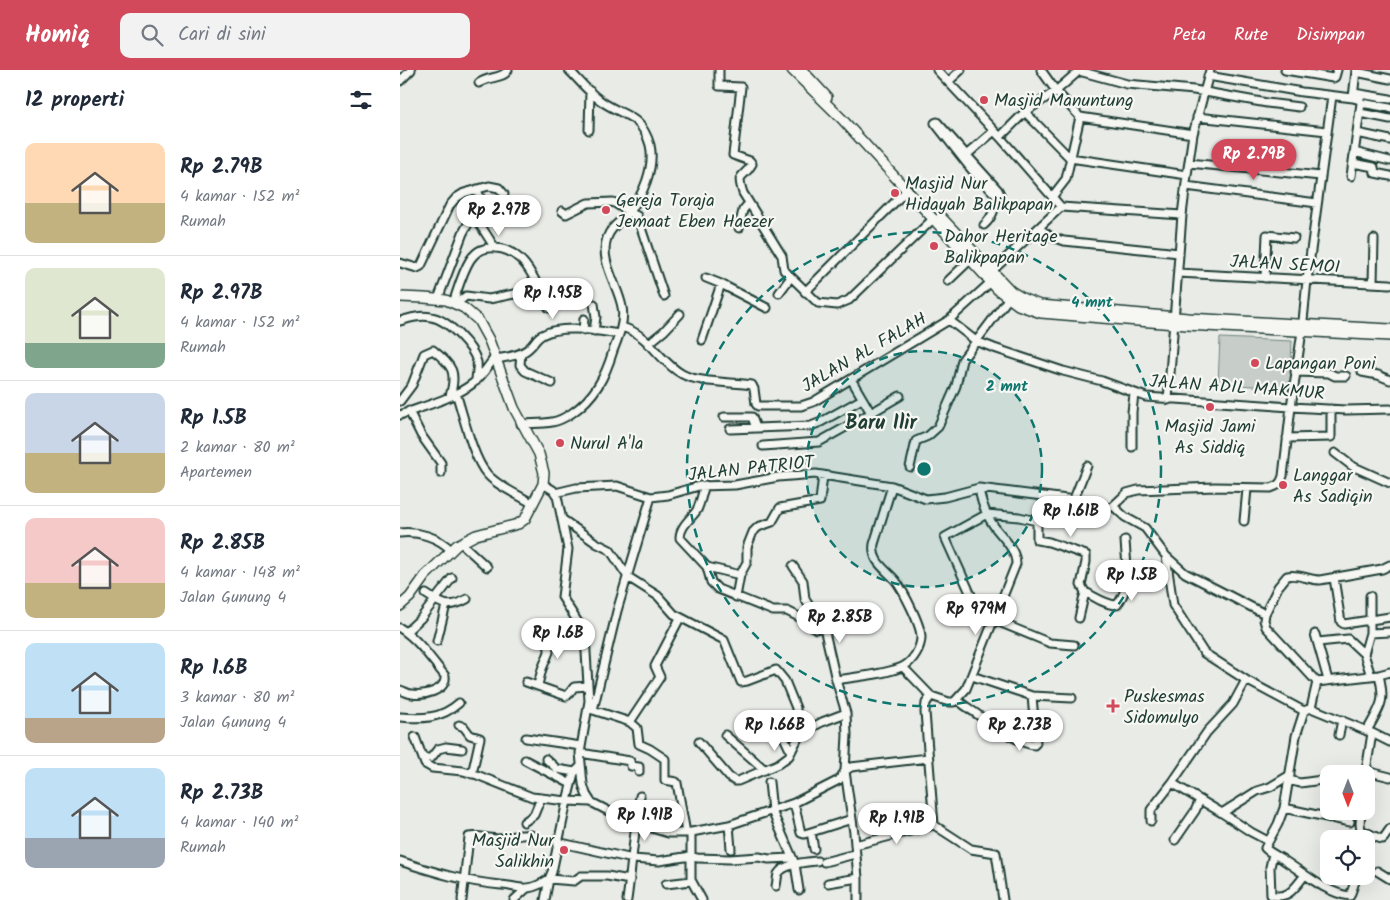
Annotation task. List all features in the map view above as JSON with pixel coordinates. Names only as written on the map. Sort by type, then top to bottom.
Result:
[{"type":"main road","points":[[792,70],[1018,296],[1040,305],[1174,320],[1390,336]]},
{"type":"main road","points":[[802,70],[991,282],[1008,299],[1018,305],[1041,313],[1158,322],[1174,320],[1187,325],[1390,329]]},
{"type":"main road","points":[[400,297],[438,299],[469,311],[478,320],[486,333],[521,424],[540,457],[544,473],[543,484],[527,516],[521,522],[480,534],[451,550],[425,576],[401,607]]},
{"type":"street","points":[[400,81],[411,70]]},
{"type":"street","points":[[480,83],[490,77],[502,76],[508,70]]},
{"type":"street","points":[[521,424],[558,421],[586,403],[594,393],[609,364],[620,331],[622,307],[608,265],[606,244],[614,226],[629,212],[640,195],[648,174],[651,156],[650,146],[636,120],[606,104],[569,70]]},
{"type":"street","points":[[719,70],[719,86],[741,88],[733,155],[752,162],[751,167],[740,177],[739,182],[743,193],[782,256],[784,270],[818,303],[837,305],[845,303],[934,218]]},
{"type":"street","points":[[937,70],[1000,137],[1061,207],[1182,215]]},
{"type":"street","points":[[948,82],[961,70]]},
{"type":"street","points":[[1041,70],[1056,91],[1080,117],[1193,134]]},
{"type":"street","points":[[1284,70],[1333,78],[1337,70]]},
{"type":"street","points":[[1000,137],[1025,112],[1056,91],[1079,71],[1118,82],[1204,92],[1267,104],[1299,107]]},
{"type":"street","points":[[1353,96],[1356,71],[1390,79]]},
{"type":"street","points":[[1168,400],[1182,215],[1193,134],[1209,73],[1332,96],[1390,99]]},
{"type":"street","points":[[589,130],[590,90]]},
{"type":"street","points":[[902,667],[931,696],[949,702],[957,700],[966,689],[972,676],[1015,567],[1016,558],[987,514],[979,488],[1073,501],[1103,509],[1113,506],[1123,495],[1138,490],[1215,487],[1271,488],[1279,484],[1284,476],[1290,407],[1332,96]]},
{"type":"street","points":[[1353,96],[1360,100],[1361,103],[1390,108]]},
{"type":"street","points":[[1351,176],[1361,103]]},
{"type":"street","points":[[1025,112],[1070,158],[1187,176]]},
{"type":"street","points":[[1360,112],[1390,118]]},
{"type":"street","points":[[1052,197],[1064,181],[1080,117]]},
{"type":"street","points":[[1197,117],[1327,131]]},
{"type":"street","points":[[965,156],[935,122],[997,196],[994,213],[984,225]]},
{"type":"street","points":[[965,156],[994,131]]},
{"type":"street","points":[[1357,133],[1390,140]]},
{"type":"street","points":[[1354,152],[1390,161]]},
{"type":"street","points":[[1189,163],[1321,176]]},
{"type":"street","points":[[1353,163],[1374,167],[1375,173],[1390,176]]},
{"type":"street","points":[[400,263],[417,268],[420,267],[450,205],[459,196],[478,188],[489,186],[496,187],[504,194]]},
{"type":"street","points":[[1186,186],[1317,203]]},
{"type":"street","points":[[438,299],[463,233],[480,202],[478,188]]},
{"type":"street","points":[[805,292],[908,189]]},
{"type":"street","points":[[562,211],[566,214],[588,203],[613,202],[638,216],[664,296]]},
{"type":"street","points":[[739,228],[743,210],[749,203]]},
{"type":"street","points":[[992,271],[1061,207]]},
{"type":"street","points":[[472,216],[479,223],[495,248]]},
{"type":"street","points":[[1039,228],[1056,239],[1179,253]]},
{"type":"street","points":[[1265,278],[1267,235],[1294,238]]},
{"type":"street","points":[[1373,283],[1374,239]]},
{"type":"street","points":[[454,304],[465,269],[473,256],[482,249],[495,248],[511,252],[521,260],[532,274],[549,308]]},
{"type":"street","points":[[948,281],[971,260]]},
{"type":"street","name":"JALAN SEMOI","points":[[1178,273],[1390,284]]},
{"type":"street","points":[[706,278],[767,308]]},
{"type":"street","points":[[779,293],[791,278]]},
{"type":"street","name":"JALAN AL FALAH","points":[[620,331],[635,331],[683,375],[753,386],[758,406],[801,406],[809,404],[949,320],[991,282]]},
{"type":"street","points":[[702,340],[721,284]]},
{"type":"street","points":[[454,304],[466,296],[489,300],[514,294]]},
{"type":"street","points":[[910,467],[916,441],[928,436],[938,427],[956,386],[962,360],[1008,299]]},
{"type":"street","points":[[594,304],[596,317],[594,331]]},
{"type":"street","points":[[648,344],[680,314]]},
{"type":"street","points":[[400,321],[424,317],[438,319],[446,323],[474,353],[477,367],[476,381]]},
{"type":"street","points":[[583,330],[584,319]]},
{"type":"street","name":"JALAN ADIL MAKMUR","points":[[949,320],[976,341],[1041,364],[1102,381],[1146,397],[1290,407],[1390,409]]},
{"type":"street","points":[[400,415],[453,395],[476,381],[495,358],[521,353],[543,334],[557,330],[620,331]]},
{"type":"street","points":[[400,400],[411,387],[424,354],[433,350],[454,374],[453,395],[485,473],[533,504]]},
{"type":"street","points":[[521,353],[520,365],[523,370],[552,383]]},
{"type":"street","points":[[1295,372],[1329,373],[1335,376],[1346,376]]},
{"type":"street","points":[[1362,372],[1378,375],[1390,380]]},
{"type":"street","points":[[850,379],[871,414]]},
{"type":"street","points":[[1132,447],[1134,394]]},
{"type":"street","points":[[762,446],[817,443],[900,396]]},
{"type":"street","points":[[730,429],[815,425],[862,399]]},
{"type":"street","points":[[1287,438],[1333,439],[1331,409]]},
{"type":"street","points":[[409,411],[441,463],[441,473]]},
{"type":"street","points":[[724,417],[752,417],[756,428]]},
{"type":"street","points":[[1335,453],[1352,466],[1390,483]]},
{"type":"street","points":[[1073,501],[1087,466]]},
{"type":"street","name":"JALAN PATRIOT","points":[[651,498],[704,485],[735,485],[778,477],[812,474],[892,486],[926,499],[945,498],[979,488]]},
{"type":"street","points":[[736,597],[740,575],[747,562],[748,545],[753,532],[758,527],[772,522],[780,508],[820,501],[822,475]]},
{"type":"street","points":[[543,484],[556,493],[562,519],[568,556],[562,595],[584,633],[591,709]]},
{"type":"street","points":[[704,485],[697,510],[679,537],[707,567],[710,579],[715,586],[736,597],[773,611],[787,611],[806,620],[816,630],[822,626]]},
{"type":"street","points":[[556,493],[576,488],[614,486],[651,498],[617,611],[580,750],[584,790],[591,802]]},
{"type":"street","points":[[836,680],[902,667],[912,660],[920,640],[920,633],[910,605],[898,584],[878,563],[874,553],[874,544],[892,486]]},
{"type":"street","points":[[1244,521],[1247,489]]},
{"type":"street","points":[[1113,506],[1126,517],[1145,528],[1166,556],[1189,576],[1265,614]]},
{"type":"street","points":[[980,615],[945,537],[987,514],[1037,521],[1037,540],[1049,542],[1086,555],[1081,584],[1085,592],[1099,600],[1114,605],[1117,605],[1122,598],[1126,587],[1125,540]]},
{"type":"street","points":[[562,519],[612,552],[628,577],[658,596],[669,610],[680,618],[724,640],[741,682],[776,670],[785,681],[796,708],[796,723],[802,733]]},
{"type":"street","points":[[400,533],[409,532],[431,537],[442,541],[451,550]]},
{"type":"street","points":[[461,543],[487,567]]},
{"type":"street","points":[[1166,556],[1171,596],[1176,609],[1204,653],[1246,680],[1308,710],[1342,720],[1390,742]]},
{"type":"street","points":[[1317,682],[1266,627],[1265,614],[1278,587],[1287,576],[1294,575],[1312,580],[1334,578],[1382,569],[1390,565]]},
{"type":"street","points":[[793,566],[803,581],[805,599],[822,626],[829,644],[833,668],[846,713],[845,771],[855,844],[858,900]]},
{"type":"street","points":[[707,567],[740,575]]},
{"type":"street","points":[[400,690],[412,694],[430,693],[444,684],[445,676],[425,651],[403,630],[421,618],[452,578]]},
{"type":"street","points":[[1334,578],[1342,622],[1347,624],[1390,617]]},
{"type":"street","points":[[1079,618],[1085,592]]},
{"type":"street","points":[[426,594],[446,605],[456,605],[467,599]]},
{"type":"street","points":[[1364,654],[1370,633],[1370,596]]},
{"type":"street","points":[[437,641],[446,605]]},
{"type":"street","points":[[630,722],[660,676],[655,666],[680,618]]},
{"type":"street","points":[[994,620],[1050,643],[1074,645]]},
{"type":"street","points":[[538,685],[549,652],[548,632]]},
{"type":"street","points":[[1370,633],[1390,632]]},
{"type":"street","points":[[1315,634],[1328,680]]},
{"type":"street","points":[[1318,642],[1348,639],[1364,654],[1382,691],[1382,703],[1370,732],[1366,765]]},
{"type":"street","points":[[1317,682],[1375,676],[1390,672]]},
{"type":"street","points":[[972,676],[1032,696],[1072,698]]},
{"type":"street","points":[[1151,821],[1151,810],[1207,732],[1233,704],[1246,680]]},
{"type":"street","points":[[526,682],[566,696],[574,687],[588,686]]},
{"type":"street","points":[[1317,682],[1308,710],[1296,736],[1284,808],[1265,848],[1305,875],[1343,895],[1351,898],[1355,885]]},
{"type":"street","points":[[931,696],[926,703],[925,712],[934,825]]},
{"type":"street","points":[[957,700],[992,724],[1026,743],[1034,745],[1036,743],[1032,696]]},
{"type":"street","points":[[400,717],[421,718],[440,715],[446,713],[458,703]]},
{"type":"street","points":[[591,709],[630,722],[637,728],[639,744],[665,759],[665,780],[677,783],[688,833],[691,856],[691,881],[702,900]]},
{"type":"street","points":[[700,742],[734,781],[742,780],[778,764],[791,752],[802,733],[822,722],[846,713]]},
{"type":"street","points":[[1339,734],[1342,720]]},
{"type":"street","points":[[459,725],[464,727],[470,735],[480,738],[472,774]]},
{"type":"street","points":[[781,731],[791,752]]},
{"type":"street","points":[[725,735],[765,770]]},
{"type":"street","points":[[415,738],[425,764],[432,768],[472,774],[532,797],[591,802],[635,823],[668,833],[688,833],[729,825],[772,811],[794,803],[839,780],[845,771],[853,766],[928,758]]},
{"type":"street","points":[[526,738],[630,761],[632,766],[640,767],[639,772]]},
{"type":"street","points":[[422,758],[432,758],[438,749],[462,748]]},
{"type":"street","points":[[546,758],[557,768],[575,772]]},
{"type":"street","points":[[525,760],[571,784]]},
{"type":"street","points":[[545,900],[571,784],[575,772],[581,766]]},
{"type":"street","points":[[1375,774],[1390,777]]},
{"type":"street","points":[[1222,812],[1257,791],[1289,778],[1300,783],[1320,780]]},
{"type":"street","points":[[769,782],[772,811],[793,861],[799,890]]},
{"type":"street","points":[[1172,783],[1222,812],[1250,832],[1268,841]]},
{"type":"street","points":[[627,900],[633,859],[635,823],[640,796]]},
{"type":"street","points":[[524,822],[534,815],[541,798]]},
{"type":"street","points":[[1175,840],[1186,826],[1200,800]]},
{"type":"street","points":[[794,803],[801,832],[804,834],[852,819]]},
{"type":"street","points":[[1284,808],[1350,822]]},
{"type":"street","points":[[729,825],[731,849]]},
{"type":"street","points":[[855,844],[934,825],[972,850],[996,853],[1003,900]]},
{"type":"street","points":[[1375,837],[1384,839],[1390,829]]},
{"type":"street","points":[[811,832],[814,849]]},
{"type":"street","points":[[462,900],[470,837],[495,839],[521,833],[531,835]]},
{"type":"street","points":[[557,842],[633,859],[661,861],[691,856],[697,858],[730,859],[759,857],[793,861],[820,861],[855,854]]},
{"type":"street","points":[[1273,854],[1270,866],[1271,894],[1279,899],[1287,895],[1305,875]]},
{"type":"street","points":[[400,861],[465,880],[490,885],[527,888],[549,879],[574,881],[581,876],[607,876],[630,880]]},
{"type":"street","points":[[776,886],[779,872],[793,861]]},
{"type":"street","points":[[1377,871],[1390,879]]},
{"type":"street","points":[[828,883],[858,878]]},
{"type":"street","points":[[666,884],[691,881]]},
{"type":"street","points":[[514,900],[527,888]]},
{"type":"shaded area","name":"Lapangan Poni","points":[[1220,338],[1292,341],[1290,388],[1218,384]]},
{"type":"place","name":"Masjid Manuntung","points":[[984,100]]},
{"type":"place","name":"Masjid Nur Hidayah Balikpapan","points":[[895,193]]},
{"type":"place","name":"Gereja Toraja Jemaat Eben Haezer","points":[[606,210]]},
{"type":"place","name":"Dahor Heritage Balikpapan","points":[[934,246]]},
{"type":"place","name":"Lapangan Poni","points":[[1255,363]]},
{"type":"place","name":"Masjid Jami As Siddiq","points":[[1210,407]]},
{"type":"place","name":"Nurul A'la","points":[[560,443]]},
{"type":"place","name":"Langgar As Sadiqin","points":[[1283,485]]},
{"type":"place","name":"Puskesmas Sidomulyo","points":[[1113,706]]},
{"type":"place","name":"Masjid Nur Salikhin","points":[[564,850]]},
{"type":"district","name":"Baru Ilir","points":[[881,422]]}]
